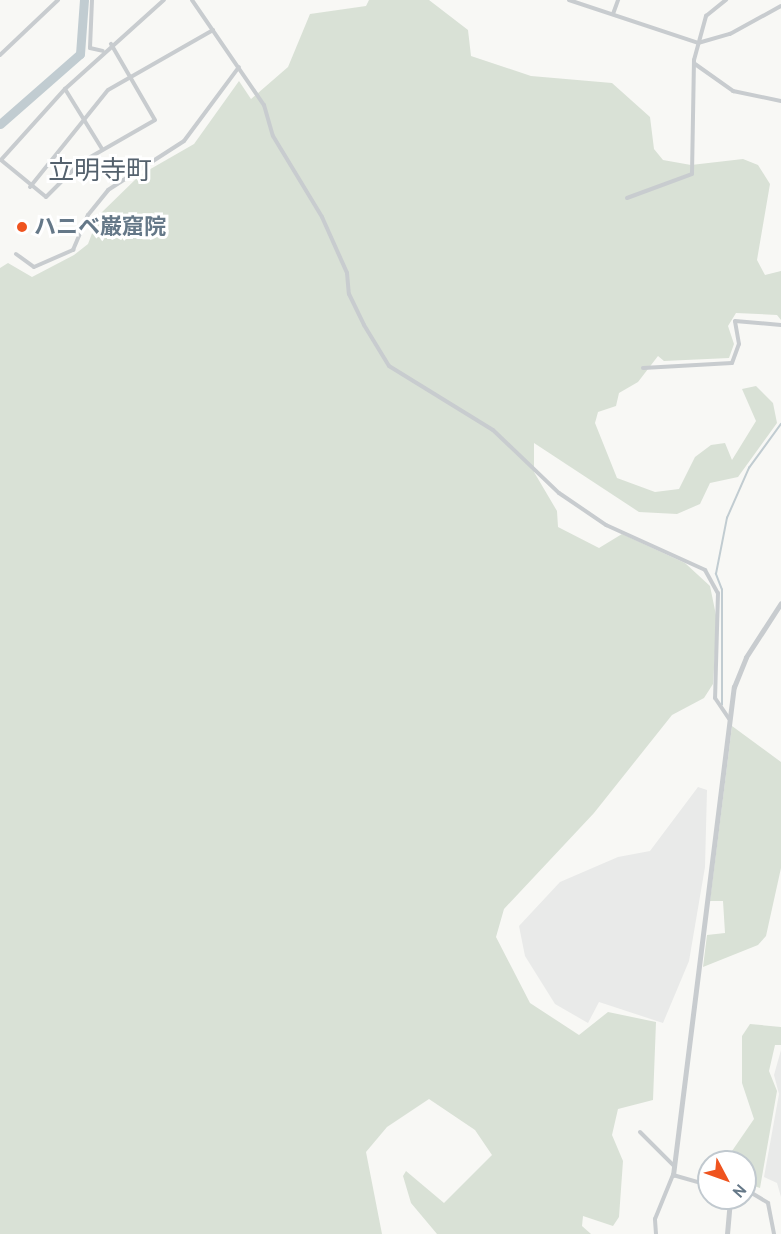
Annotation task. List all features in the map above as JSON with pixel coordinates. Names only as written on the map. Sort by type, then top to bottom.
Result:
[{"type":"street","points":[[0,56],[58,0]]},
{"type":"street","points":[[92,0],[90,48],[103,51]]},
{"type":"street","points":[[111,44],[135,79],[155,120],[102,149],[46,197],[30,187],[0,160],[103,51],[111,44],[164,0]]},
{"type":"street","points":[[192,0],[264,105],[269,127],[303,193],[322,218],[347,273],[349,294],[389,366],[493,430],[559,493],[606,525],[705,570],[718,593],[715,699],[729,719]]},
{"type":"street","points":[[569,0],[698,43],[730,34],[781,6]]},
{"type":"street","points":[[613,14],[618,0]]},
{"type":"street","points":[[627,198],[692,174],[694,63],[706,16],[726,0]]},
{"type":"street","points":[[30,187],[108,90],[135,79],[213,30]]},
{"type":"street","points":[[694,63],[733,91],[781,101]]},
{"type":"street","points":[[16,254],[34,267],[73,250],[88,215],[108,190],[184,141],[239,67]]},
{"type":"street","points":[[65,89],[102,149]]},
{"type":"street","points":[[643,368],[732,363],[739,344],[735,321],[781,325]]},
{"type":"street","points":[[656,1234],[656,1219],[673,1175],[729,719],[742,665],[781,603]]},
{"type":"street","points":[[640,1132],[674,1166]]},
{"type":"street","points":[[673,1175],[697,1182]]},
{"type":"street","points":[[757,1196],[768,1203],[774,1234]]},
{"type":"street","points":[[727,1234],[729,1210]]},
{"type":"shaded area","points":[[369,0],[429,0],[468,30],[471,56],[531,76],[612,83],[650,117],[654,149],[663,160],[691,165],[743,159],[758,165],[770,184],[757,260],[765,275],[781,271],[781,320],[777,315],[736,313],[728,326],[734,344],[729,358],[664,361],[658,356],[638,382],[619,393],[616,406],[598,412],[595,423],[617,478],[655,492],[679,489],[695,457],[711,445],[725,443],[732,460],[756,421],[742,389],[756,386],[773,403],[777,423],[738,477],[710,483],[700,504],[677,514],[639,512],[534,443],[534,472],[557,511],[558,527],[599,548],[622,534],[685,563],[710,586],[717,620],[713,684],[704,698],[672,715],[594,813],[504,909],[496,937],[530,1003],[579,1035],[608,1012],[656,1022],[653,1100],[618,1109],[612,1135],[623,1161],[619,1217],[613,1226],[583,1216],[582,1226],[591,1234],[437,1234],[411,1203],[403,1176],[406,1171],[444,1203],[492,1155],[475,1130],[429,1099],[387,1127],[366,1152],[382,1234],[0,1234],[0,268],[8,263],[32,277],[74,255],[88,244],[99,215],[140,175],[194,144],[239,81],[251,99],[288,67],[310,14],[366,6]]},
{"type":"shaded area","points":[[732,726],[781,762],[781,868],[766,936],[758,945],[703,967],[707,935],[725,933],[723,901],[710,901]]},
{"type":"shaded area","points":[[698,787],[707,790],[705,867],[689,961],[663,1023],[599,1002],[588,1023],[555,1004],[525,956],[519,926],[560,882],[618,857],[650,851]]},
{"type":"shaded area","points":[[750,1024],[781,1027],[781,1045],[775,1045],[769,1071],[777,1091],[760,1188],[757,1187],[757,1150],[733,1150],[754,1119],[742,1083],[742,1036]]},
{"type":"shaded area","points":[[781,1050],[781,1197],[777,1183],[764,1177],[779,1094],[774,1075]]},
{"type":"waterway","points":[[0,124],[80,54],[84,0]]},
{"type":"waterway","points":[[722,705],[722,590],[716,574],[727,518],[749,468],[781,424]]},
{"type":"place","name":"ハニベ巌窟院","points":[[22,227]]},
{"type":"district","name":"立明寺町","points":[[100,171]]}]
